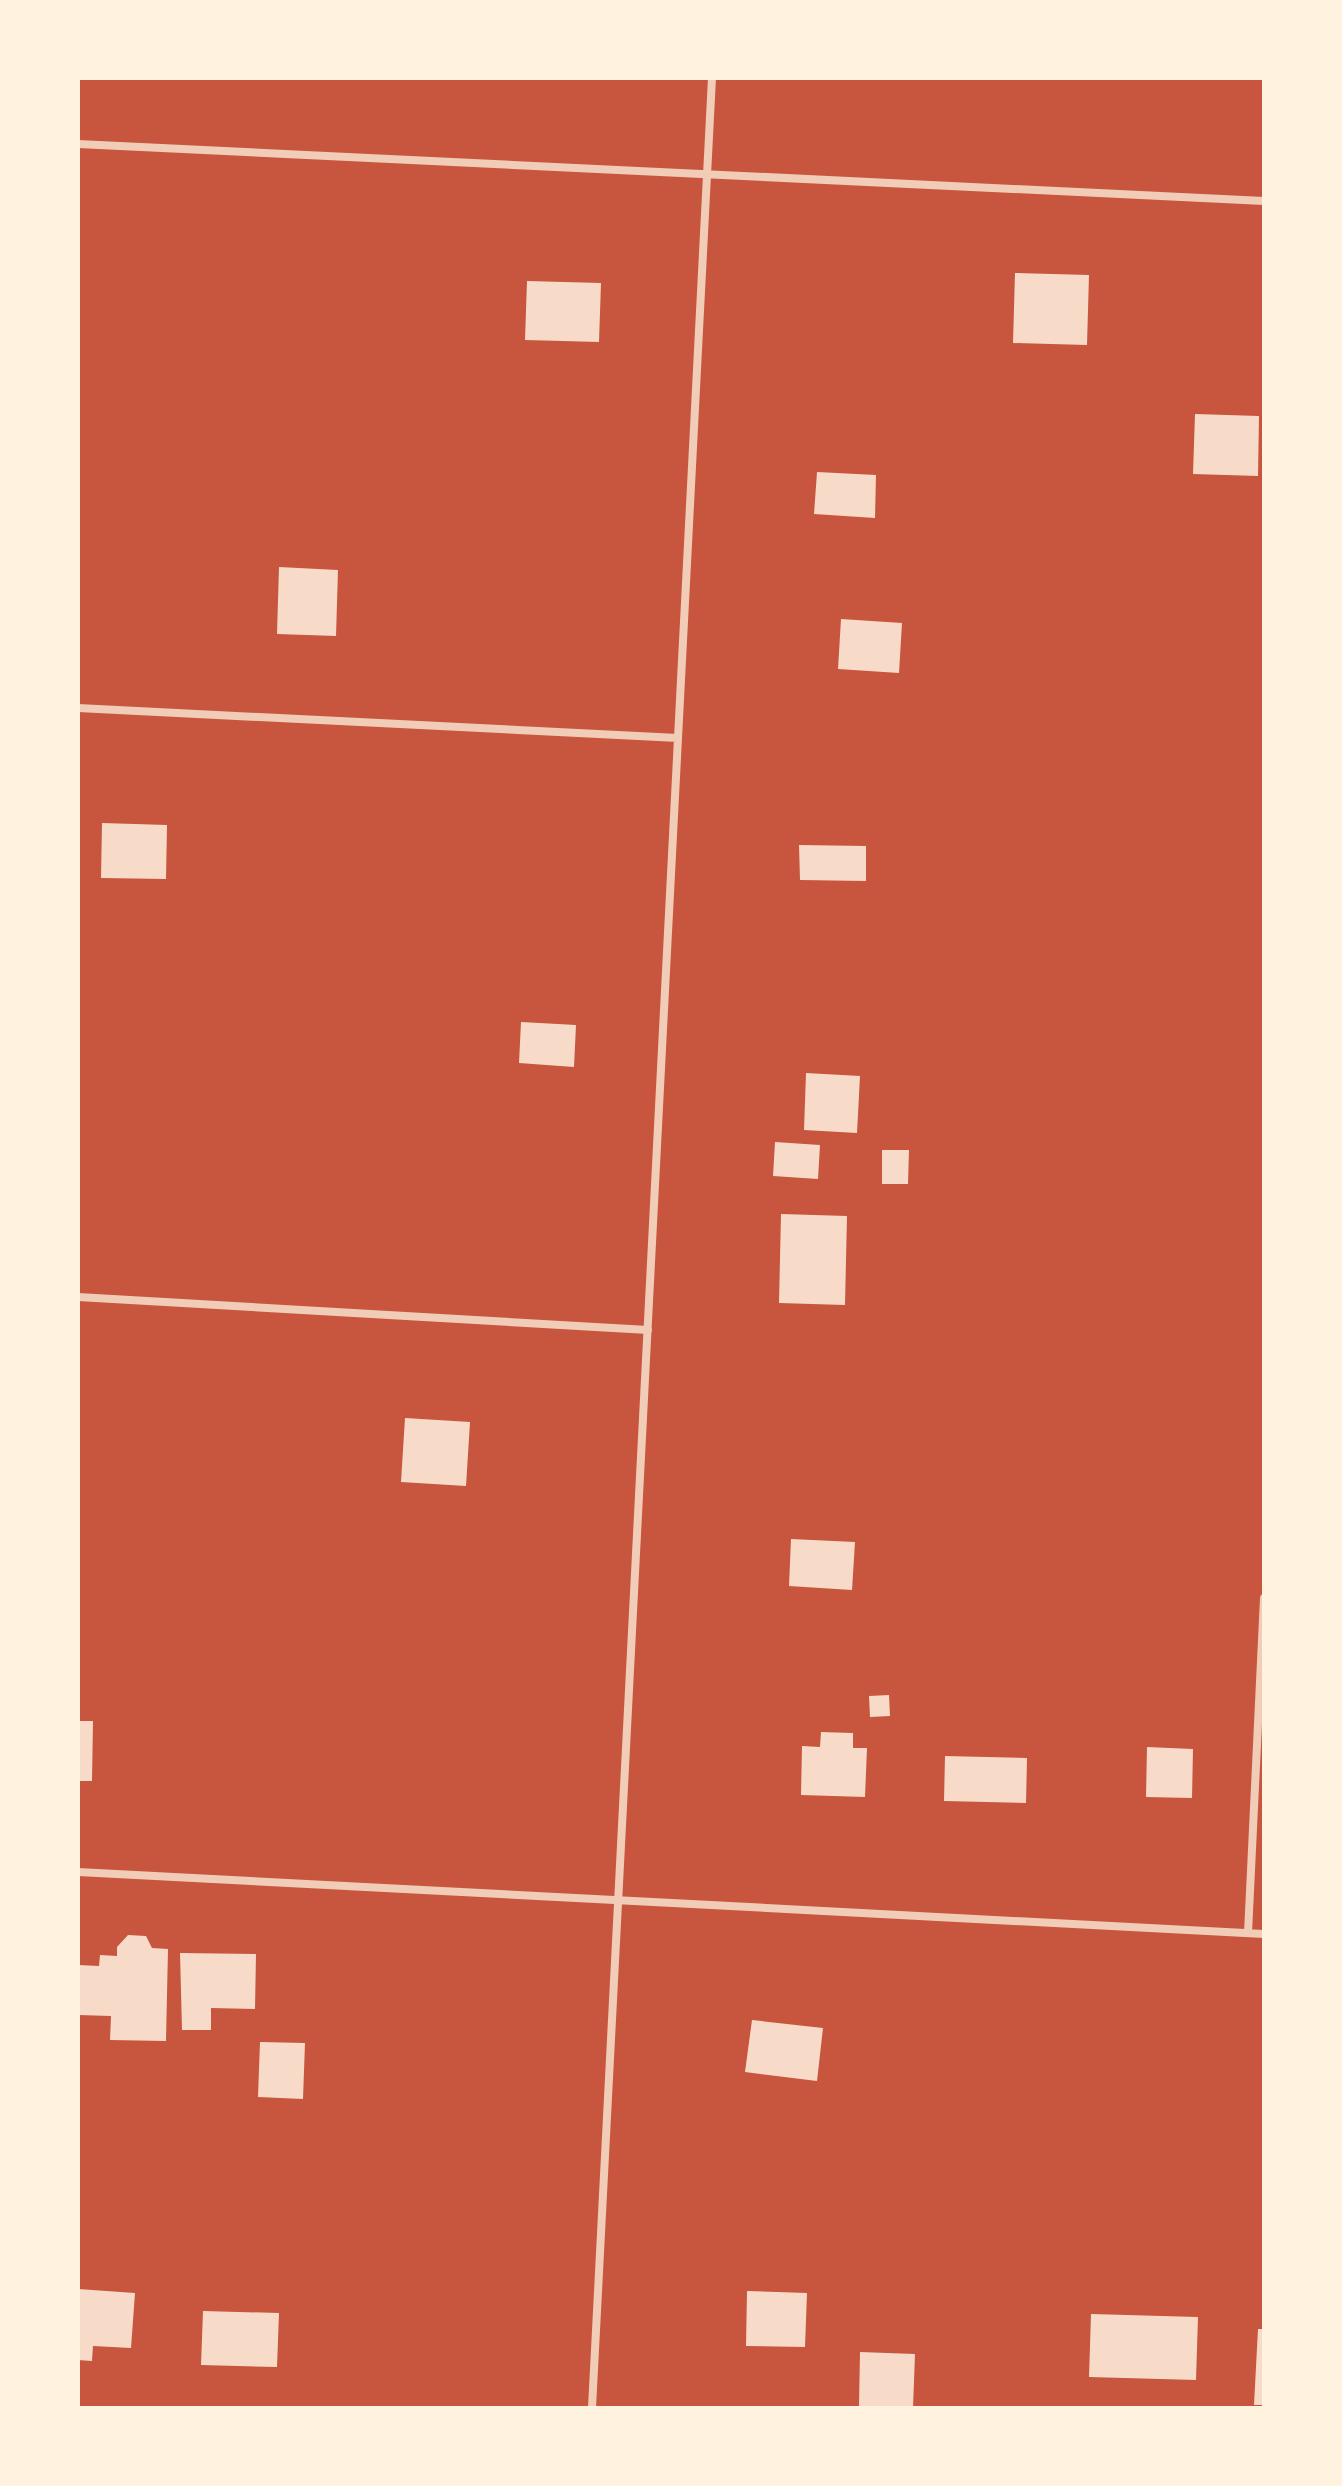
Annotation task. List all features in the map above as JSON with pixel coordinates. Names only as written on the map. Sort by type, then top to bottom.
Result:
[{"type":"street","points":[[592,2408],[712,78]]},
{"type":"street","points":[[78,144],[1264,201]]},
{"type":"street","points":[[78,708],[678,738]]},
{"type":"street","points":[[78,1297],[648,1330]]},
{"type":"street","points":[[1248,1933],[1264,1598]]},
{"type":"street","points":[[78,1872],[1264,1934]]},
{"type":"building","points":[[1015,273],[1089,275],[1087,345],[1013,343]]},
{"type":"building","points":[[527,281],[601,283],[599,342],[525,340]]},
{"type":"building","points":[[1195,414],[1259,416],[1258,476],[1193,474]]},
{"type":"building","points":[[817,472],[876,475],[875,518],[814,514]]},
{"type":"building","points":[[279,567],[338,570],[336,636],[277,634]]},
{"type":"building","points":[[841,619],[902,623],[899,673],[838,669]]},
{"type":"building","points":[[102,823],[167,825],[166,879],[101,878]]},
{"type":"building","points":[[799,845],[866,846],[866,881],[800,880]]},
{"type":"building","points":[[521,1022],[576,1025],[574,1067],[519,1063]]},
{"type":"building","points":[[806,1073],[860,1076],[857,1133],[804,1130]]},
{"type":"building","points":[[775,1142],[820,1145],[818,1179],[773,1176]]},
{"type":"building","points":[[882,1150],[909,1150],[908,1184],[882,1184]]},
{"type":"building","points":[[781,1214],[847,1216],[845,1305],[779,1303]]},
{"type":"building","points":[[405,1418],[470,1422],[466,1486],[401,1482]]},
{"type":"building","points":[[791,1539],[855,1542],[852,1590],[789,1586]]},
{"type":"building","points":[[889,1695],[890,1716],[870,1717],[869,1696]]},
{"type":"building","points":[[78,1721],[93,1721],[92,1781],[78,1781]]},
{"type":"building","points":[[821,1732],[853,1733],[853,1748],[867,1748],[865,1797],[801,1795],[802,1746],[820,1747]]},
{"type":"building","points":[[1147,1747],[1193,1749],[1192,1798],[1146,1797]]},
{"type":"building","points":[[945,1756],[1027,1758],[1026,1803],[944,1801]]},
{"type":"building","points":[[128,1935],[146,1936],[152,1948],[168,1949],[166,2041],[110,2040],[111,2016],[78,2015],[78,1965],[99,1966],[100,1955],[117,1956],[117,1947]]},
{"type":"building","points":[[180,1953],[256,1954],[255,2009],[211,2008],[211,2030],[182,2030]]},
{"type":"building","points":[[752,2020],[823,2028],[817,2081],[745,2072]]},
{"type":"building","points":[[260,2042],[305,2043],[303,2099],[258,2097]]},
{"type":"building","points":[[78,2289],[135,2293],[131,2348],[93,2346],[92,2361],[78,2360]]},
{"type":"building","points":[[747,2291],[807,2293],[805,2347],[746,2346]]},
{"type":"building","points":[[203,2311],[279,2313],[277,2367],[201,2365]]},
{"type":"building","points":[[1091,2314],[1198,2317],[1196,2380],[1089,2377]]},
{"type":"building","points":[[1258,2329],[1264,2329],[1264,2405],[1254,2405]]},
{"type":"building","points":[[860,2352],[915,2354],[913,2408],[859,2406]]}]
